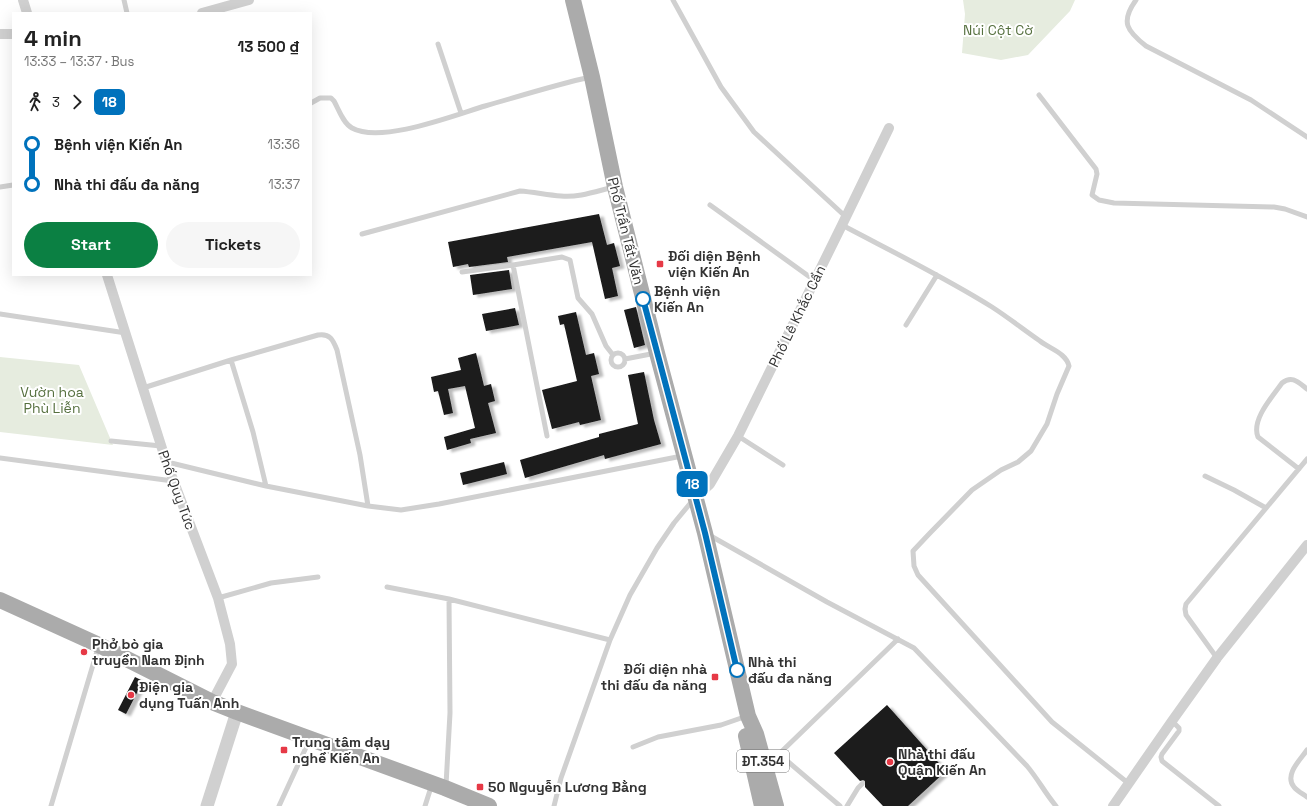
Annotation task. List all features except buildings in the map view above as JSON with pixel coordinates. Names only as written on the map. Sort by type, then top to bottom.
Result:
[{"type":"main road","name":"Phố Trần Tất Văn","points":[[573,0],[592,77],[615,187],[656,353],[705,533],[748,716],[756,734],[776,806]]},
{"type":"main road","points":[[0,600],[99,645],[212,702],[439,786],[488,806]]},
{"type":"main road","name":"Phố Trần Tất Văn","points":[[748,716],[746,737],[762,806]]},
{"type":"street","points":[[23,0],[27,12]]},
{"type":"street","points":[[207,12],[249,0]]},
{"type":"street","points":[[0,34],[12,34]]},
{"type":"street","name":"Phố Lê Khắc Cần","points":[[695,498],[710,484],[738,436],[888,128]]},
{"type":"street","name":"Phố Quy Tức","points":[[106,276],[126,333],[166,461],[218,598],[230,644],[232,664],[212,702]]},
{"type":"street","points":[[1113,806],[1217,658],[1307,545]]},
{"type":"street","points":[[207,806],[237,712]]},
{"type":"lane","points":[[124,0],[127,12]]},
{"type":"lane","points":[[673,0],[721,87],[754,132],[844,221],[993,308],[1041,343],[1064,357],[1069,366],[1056,394],[1046,424],[1031,451],[1018,462],[1001,470],[972,490],[913,551],[914,566],[918,575],[1052,722],[1128,783]]},
{"type":"lane","points":[[1136,0],[1130,8],[1127,21],[1129,30],[1134,37],[1146,46],[1251,100],[1307,136]]},
{"type":"lane","points":[[438,44],[461,113]]},
{"type":"lane","points":[[312,102],[320,98],[331,98],[346,124],[354,129],[367,132],[393,131],[425,125],[461,113],[592,77]]},
{"type":"lane","points":[[1039,95],[1096,169],[1097,174],[1092,195],[1099,200],[1114,203],[1138,204],[1274,207],[1285,209],[1307,217]]},
{"type":"lane","points":[[0,187],[12,185]]},
{"type":"lane","points":[[362,234],[520,191],[562,196],[582,194],[615,187]]},
{"type":"lane","points":[[710,205],[814,280]]},
{"type":"lane","points":[[462,272],[562,257],[570,260],[578,298],[592,314],[606,346],[613,355]]},
{"type":"lane","points":[[513,265],[547,436]]},
{"type":"lane","points":[[906,325],[937,275]]},
{"type":"lane","points":[[0,314],[126,333]]},
{"type":"lane","points":[[143,388],[231,360],[318,335],[323,334],[329,336],[337,350],[360,455],[368,506]]},
{"type":"lane","points":[[613,355],[618,353],[624,356],[625,359]]},
{"type":"lane","points":[[625,359],[656,353]]},
{"type":"lane","points":[[613,355],[611,361],[614,366],[620,366],[625,362],[625,359]]},
{"type":"lane","points":[[231,360],[253,432],[266,486]]},
{"type":"lane","points":[[1299,469],[1258,437],[1256,432],[1257,423],[1263,409],[1282,383],[1286,380],[1293,379],[1307,388]]},
{"type":"lane","points":[[738,436],[783,465]]},
{"type":"lane","points":[[111,441],[161,446]]},
{"type":"lane","points":[[166,461],[266,486],[368,506],[401,510],[684,455]]},
{"type":"lane","points":[[0,458],[173,481]]},
{"type":"lane","points":[[1217,658],[1186,615],[1186,604],[1307,459]]},
{"type":"lane","points":[[1205,476],[1266,508]]},
{"type":"lane","points":[[554,806],[561,778],[610,640],[630,595],[657,548],[674,523],[695,498]]},
{"type":"lane","points":[[705,533],[827,602],[914,648],[1027,766],[1037,779],[1045,794],[1056,806]]},
{"type":"lane","points":[[218,598],[271,583],[318,576]]},
{"type":"lane","points":[[387,587],[449,599],[610,640]]},
{"type":"lane","points":[[426,806],[439,786],[450,713],[449,599]]},
{"type":"lane","points":[[766,770],[779,754],[898,639]]},
{"type":"lane","points":[[51,806],[99,645]]},
{"type":"lane","points":[[633,747],[658,738],[721,725],[748,716]]},
{"type":"lane","points":[[1172,721],[1179,728],[1179,731],[1162,754],[1162,761],[1219,806]]},
{"type":"lane","points":[[279,806],[310,739]]},
{"type":"lane","points":[[1307,750],[1295,766],[1290,776],[1294,788],[1307,797]]},
{"type":"lane","points":[[779,754],[840,806]]},
{"type":"lane","points":[[847,806],[862,784]]},
{"type":"green space","name":"Núi Cột Cờ","points":[[963,0],[1075,0],[1070,11],[1028,55],[1001,60],[962,53],[965,14]]},
{"type":"green space","name":"Vườn hoa Phù Liễn","points":[[0,357],[79,365],[113,445],[0,432]]},
{"type":"bus line","name":"18","points":[[643,299],[656,353],[705,533],[737,670]]},
{"type":"place","name":"Đối diện Bệnh viện Kiến An","points":[[660,264]]},
{"type":"place","name":"Bệnh viện Kiến An","points":[[643,299]]},
{"type":"place","name":"Phở bò gia truyền Nam Định","points":[[84,652]]},
{"type":"place","name":"Nhà thi đấu đa năng","points":[[737,670]]},
{"type":"place","name":"Đối diện nhà thi đấu đa năng","points":[[715,677]]},
{"type":"place","name":"Điện gia dụng Tuấn Anh","points":[[131,695]]},
{"type":"place","name":"Trung tâm dạy nghề Kiến An","points":[[284,750]]},
{"type":"place","name":"Nhà thi đấu Quận Kiến An","points":[[890,762]]},
{"type":"place","name":"50 Nguyễn Lương Bằng","points":[[480,787]]}]
